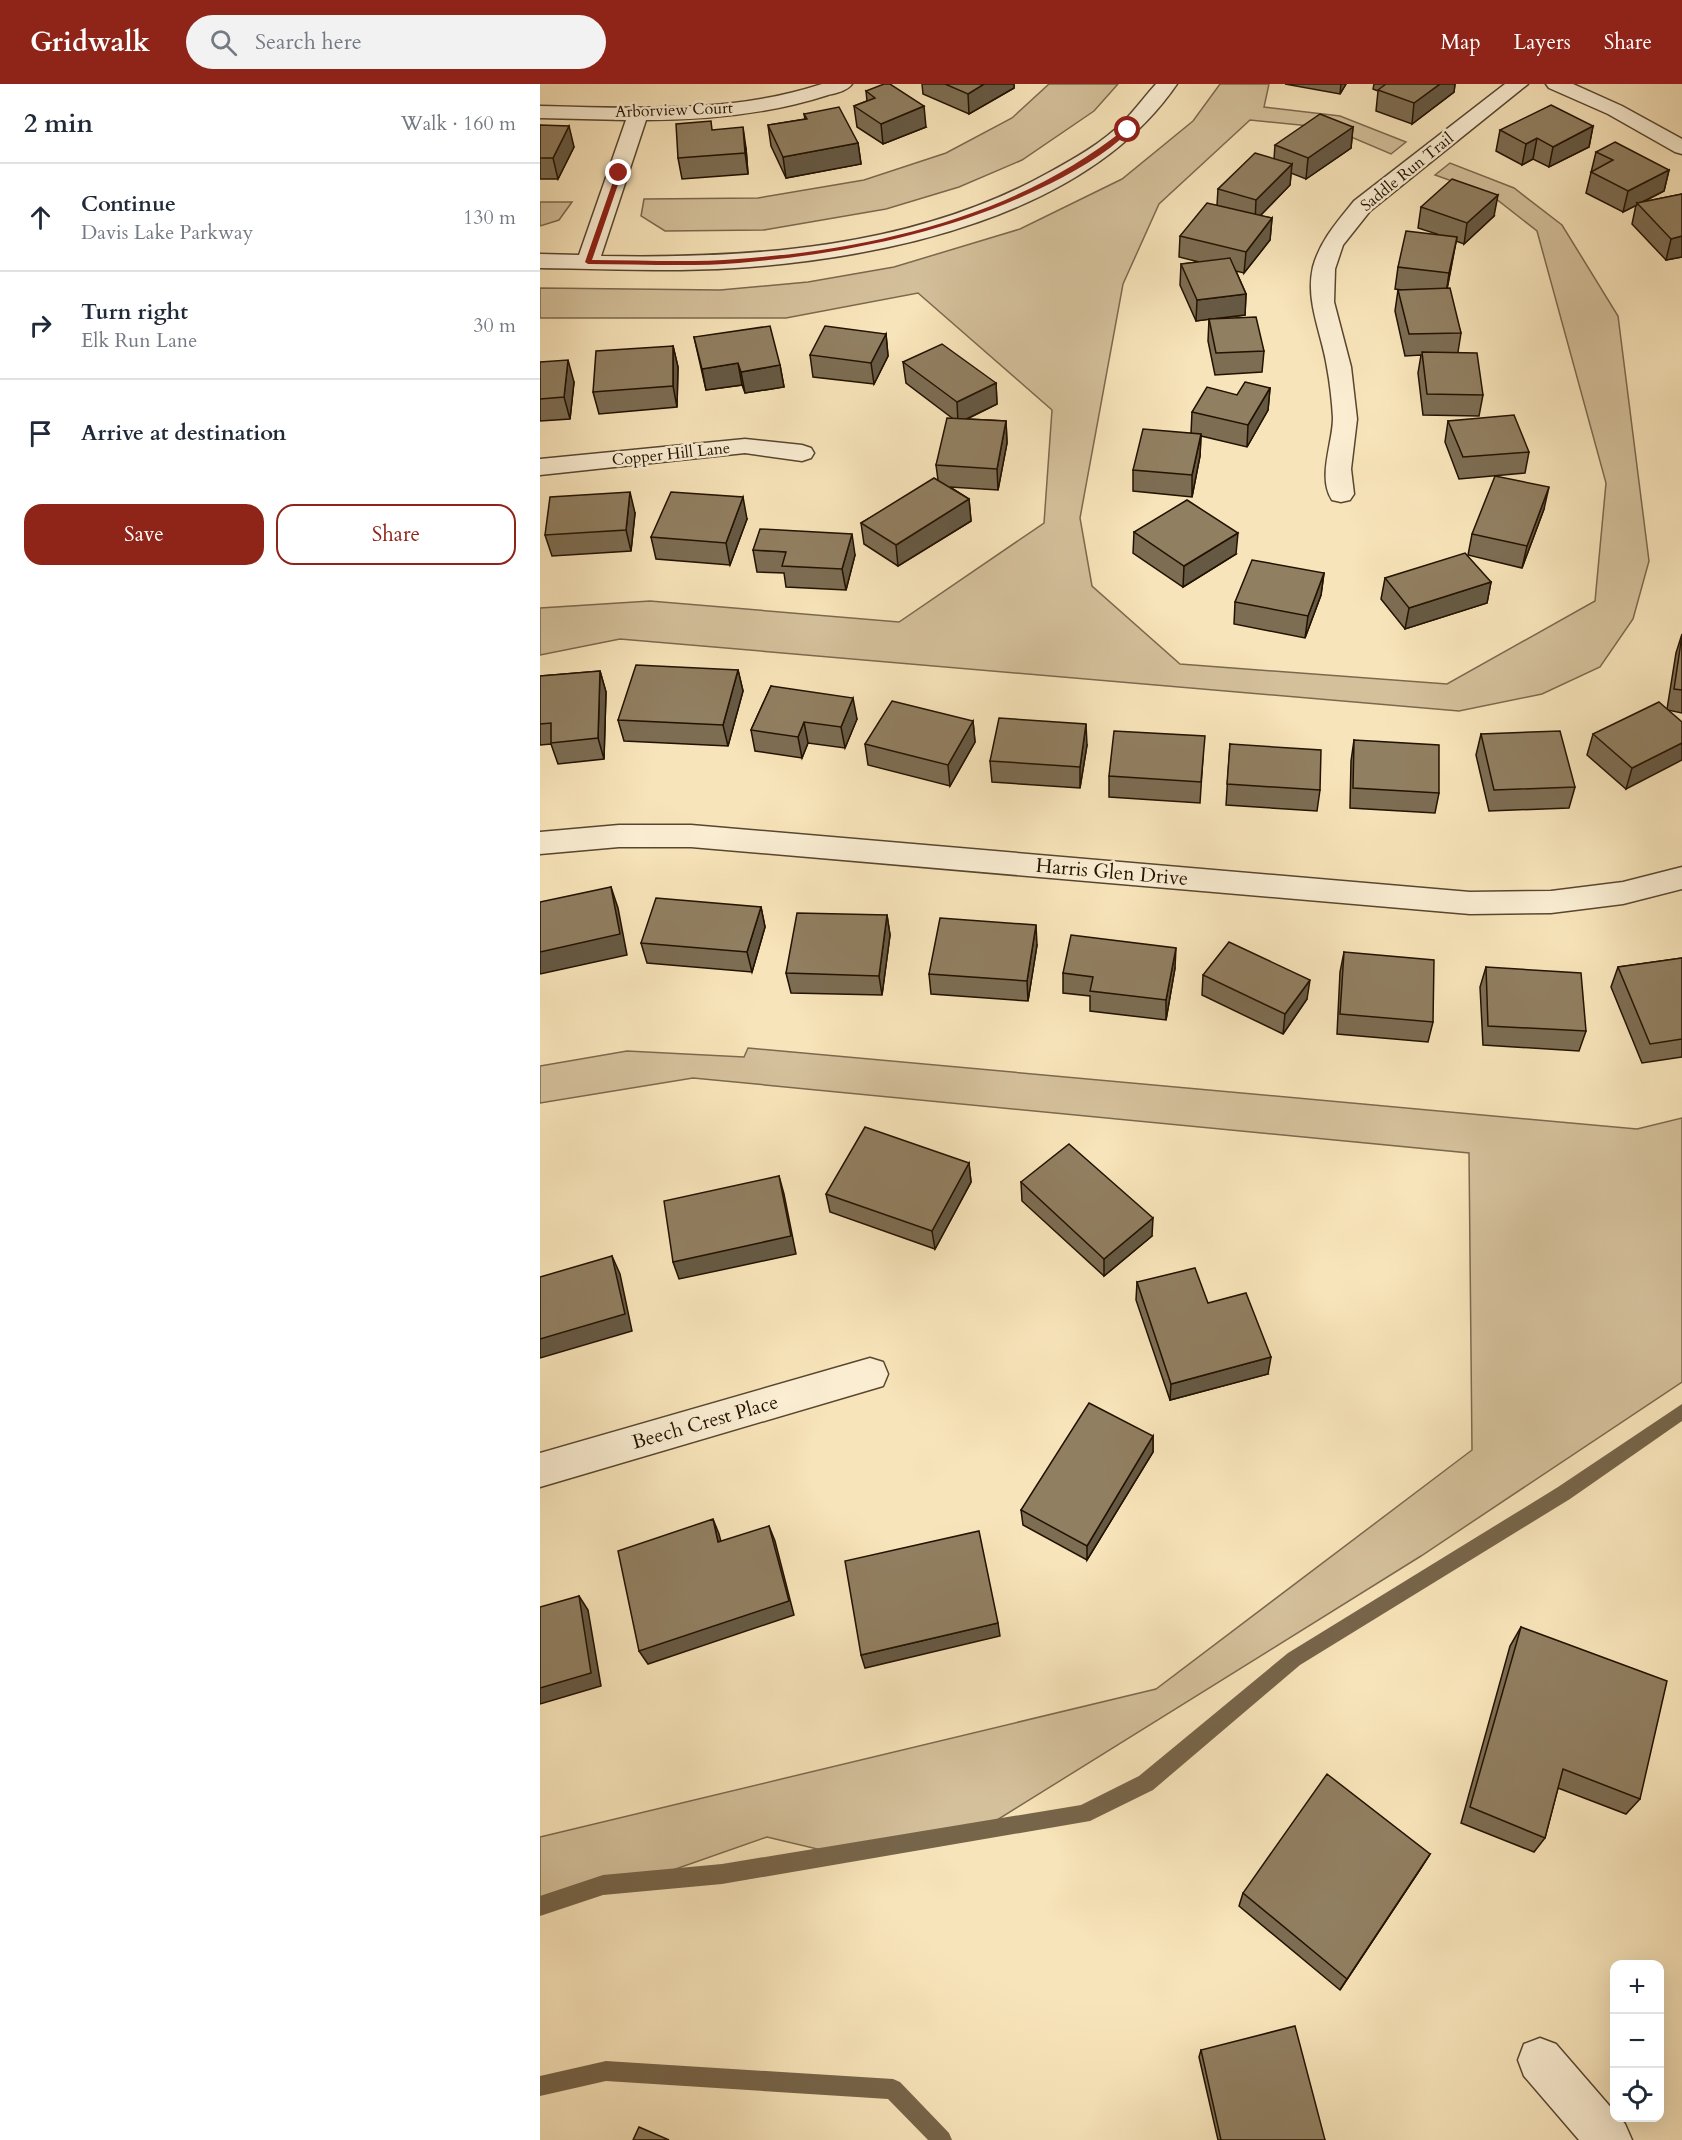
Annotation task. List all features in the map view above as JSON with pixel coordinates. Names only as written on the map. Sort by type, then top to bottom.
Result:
[{"type":"street","name":"Arborview Court","points":[[540,112],[694,112],[770,104],[842,84]]},
{"type":"street","points":[[540,261],[701,263],[788,257],[908,235],[1012,200],[1060,177],[1128,130],[1155,101],[1167,84]]},
{"type":"street","name":"Saddle Run Trail","points":[[1341,494],[1339,470],[1345,419],[1339,367],[1323,302],[1324,269],[1332,245],[1342,229],[1362,206],[1518,84]]},
{"type":"street","points":[[1556,84],[1616,110],[1682,148]]},
{"type":"street","points":[[588,262],[638,113]]},
{"type":"street","name":"Copper Hill Lane","points":[[540,467],[745,446],[802,453]]},
{"type":"street","name":"Harris Glen Drive","points":[[540,843],[619,836],[692,836],[1470,903],[1551,902],[1623,893],[1682,878]]},
{"type":"street","name":"Beech Crest Place","points":[[540,1470],[870,1374]]},
{"type":"street","points":[[1539,2060],[1609,2140]]},
{"type":"shaded area","points":[[1049,84],[1118,84],[1094,111],[1022,160],[959,187],[886,209],[764,230],[665,231],[641,216],[644,199],[758,198],[864,180],[946,153],[1012,118]]},
{"type":"shaded area","points":[[1220,84],[1269,84],[1264,107],[1340,116],[1406,142],[1391,154],[1330,128],[1250,120],[1159,204],[1123,284],[1080,518],[1092,586],[1180,664],[1447,684],[1595,601],[1606,483],[1537,231],[1491,195],[1435,175],[1450,163],[1514,188],[1562,225],[1618,316],[1649,561],[1633,619],[1600,667],[1542,694],[1459,711],[620,639],[540,655],[540,608],[650,601],[899,622],[1044,523],[1052,410],[918,293],[786,318],[540,318],[540,288],[720,290],[808,282],[894,267],[1020,229],[1122,179],[1193,121]]},
{"type":"shaded area","points":[[540,202],[572,202],[559,220],[540,226]]},
{"type":"shaded area","points":[[748,1048],[1637,1129],[1682,1118],[1682,1382],[1421,1556],[989,1825],[855,1858],[767,1837],[630,1885],[540,1903],[540,1837],[1156,1689],[1472,1450],[1469,1153],[693,1078],[540,1103],[540,1066],[627,1051],[744,1057]]},
{"type":"building","points":[[890,84],[924,106],[881,124],[854,106],[875,98],[866,91]]},
{"type":"building","points":[[945,84],[984,84],[968,94]]},
{"type":"building","points":[[1386,84],[1440,84],[1414,103],[1378,90]]},
{"type":"building","points":[[1551,105],[1593,126],[1553,147],[1537,138],[1526,144],[1500,130]]},
{"type":"building","points":[[839,107],[858,143],[783,157],[768,125],[807,119],[804,114]]},
{"type":"building","points":[[1320,114],[1353,127],[1308,158],[1275,145]]},
{"type":"building","points":[[711,121],[712,130],[743,127],[745,153],[678,158],[676,124]]},
{"type":"building","points":[[540,125],[569,126],[553,158],[540,158]]},
{"type":"building","points":[[1615,142],[1669,170],[1628,191],[1591,172],[1613,160],[1596,152]]},
{"type":"building","points":[[1255,153],[1292,164],[1256,200],[1218,189]]},
{"type":"building","points":[[1452,179],[1498,195],[1467,223],[1421,207]]},
{"type":"building","points":[[1682,194],[1682,236],[1671,239],[1637,203]]},
{"type":"building","points":[[1207,203],[1272,218],[1246,252],[1180,236]]},
{"type":"building","points":[[1406,231],[1457,237],[1449,273],[1398,267]]},
{"type":"building","points":[[1230,258],[1246,294],[1197,300],[1181,264]]},
{"type":"building","points":[[1450,288],[1461,333],[1409,334],[1398,290]]},
{"type":"building","points":[[1256,317],[1264,351],[1216,353],[1209,319]]},
{"type":"building","points":[[770,326],[780,365],[741,372],[738,363],[702,369],[694,337]]},
{"type":"building","points":[[825,326],[886,334],[871,363],[810,355]]},
{"type":"building","points":[[942,344],[996,383],[957,402],[903,362]]},
{"type":"building","points":[[673,346],[673,386],[593,392],[596,351]]},
{"type":"building","points":[[1422,352],[1477,353],[1483,395],[1427,394]]},
{"type":"building","points":[[568,360],[564,397],[540,399],[540,362]]},
{"type":"building","points":[[1245,382],[1270,388],[1248,425],[1192,412],[1207,387],[1237,395]]},
{"type":"building","points":[[1514,415],[1529,452],[1463,457],[1448,421]]},
{"type":"building","points":[[947,418],[1006,421],[997,469],[936,465]]},
{"type":"building","points":[[1143,429],[1201,434],[1192,475],[1133,470]]},
{"type":"building","points":[[1495,476],[1549,487],[1527,546],[1472,534]]},
{"type":"building","points":[[934,478],[969,499],[896,545],[861,523]]},
{"type":"building","points":[[630,492],[626,530],[545,535],[550,497]]},
{"type":"building","points":[[671,492],[743,497],[726,543],[651,537]]},
{"type":"building","points":[[1187,500],[1238,533],[1184,566],[1134,532]]},
{"type":"building","points":[[760,529],[852,534],[842,569],[782,566],[786,552],[753,550]]},
{"type":"building","points":[[1465,553],[1491,582],[1409,608],[1385,578]]},
{"type":"building","points":[[1252,560],[1324,573],[1308,616],[1235,602]]},
{"type":"building","points":[[1682,635],[1682,690],[1674,689]]},
{"type":"building","points":[[636,665],[738,670],[723,725],[618,720]]},
{"type":"building","points":[[600,671],[598,738],[551,743],[551,723],[540,724],[540,676]]},
{"type":"building","points":[[771,686],[853,698],[841,727],[804,722],[798,737],[751,730]]},
{"type":"building","points":[[892,701],[973,721],[948,765],[865,744]]},
{"type":"building","points":[[1659,702],[1682,722],[1682,743],[1632,768],[1593,734]]},
{"type":"building","points":[[999,718],[1086,724],[1080,767],[990,761]]},
{"type":"building","points":[[1114,731],[1205,736],[1201,782],[1109,776]]},
{"type":"building","points":[[1560,731],[1575,787],[1494,790],[1481,734]]},
{"type":"building","points":[[1354,740],[1439,745],[1439,793],[1353,788]]},
{"type":"building","points":[[1230,744],[1321,750],[1320,790],[1227,784]]},
{"type":"building","points":[[611,887],[620,934],[540,952],[540,902]]},
{"type":"building","points":[[656,898],[761,907],[747,952],[641,943]]},
{"type":"building","points":[[797,913],[887,915],[879,976],[786,973]]},
{"type":"building","points":[[940,918],[1036,925],[1027,981],[929,974]]},
{"type":"building","points":[[1071,935],[1176,948],[1166,1000],[1090,991],[1093,977],[1063,973]]},
{"type":"building","points":[[1229,942],[1310,980],[1285,1014],[1203,975]]},
{"type":"building","points":[[1344,952],[1434,960],[1433,1022],[1340,1014]]},
{"type":"building","points":[[1682,958],[1682,1039],[1650,1044],[1618,967]]},
{"type":"building","points":[[1486,967],[1581,973],[1586,1031],[1488,1026]]},
{"type":"building","points":[[865,1127],[969,1163],[932,1231],[826,1194]]},
{"type":"building","points":[[1069,1144],[1153,1218],[1104,1259],[1021,1182]]},
{"type":"building","points":[[779,1176],[791,1236],[673,1262],[664,1201]]},
{"type":"building","points":[[612,1256],[625,1314],[540,1339],[540,1277]]},
{"type":"building","points":[[1195,1268],[1208,1303],[1246,1293],[1271,1357],[1171,1384],[1137,1282]]},
{"type":"building","points":[[1089,1403],[1153,1436],[1087,1546],[1021,1510]]},
{"type":"building","points":[[713,1519],[718,1542],[769,1526],[789,1601],[639,1651],[618,1551]]},
{"type":"building","points":[[979,1531],[998,1623],[861,1655],[845,1561]]},
{"type":"building","points":[[579,1596],[591,1673],[540,1688],[540,1607]]},
{"type":"building","points":[[1521,1627],[1667,1681],[1640,1799],[1563,1769],[1545,1838],[1470,1807]]},
{"type":"building","points":[[1327,1774],[1430,1854],[1347,1979],[1243,1893]]},
{"type":"building","points":[[1295,2026],[1325,2140],[1221,2140],[1201,2050]]},
{"type":"building","points":[[639,2127],[669,2140],[633,2140]]},
{"type":"waterway","points":[[540,1906],[603,1885],[722,1874],[1083,1814],[1146,1783],[1294,1659],[1564,1493],[1682,1412]]},
{"type":"waterway","points":[[540,2086],[606,2071],[893,2089],[942,2140]]},
{"type":"route","points":[[619,173],[588,262],[701,263],[788,257],[908,235],[964,218],[1012,200],[1060,177],[1128,130]]}]
